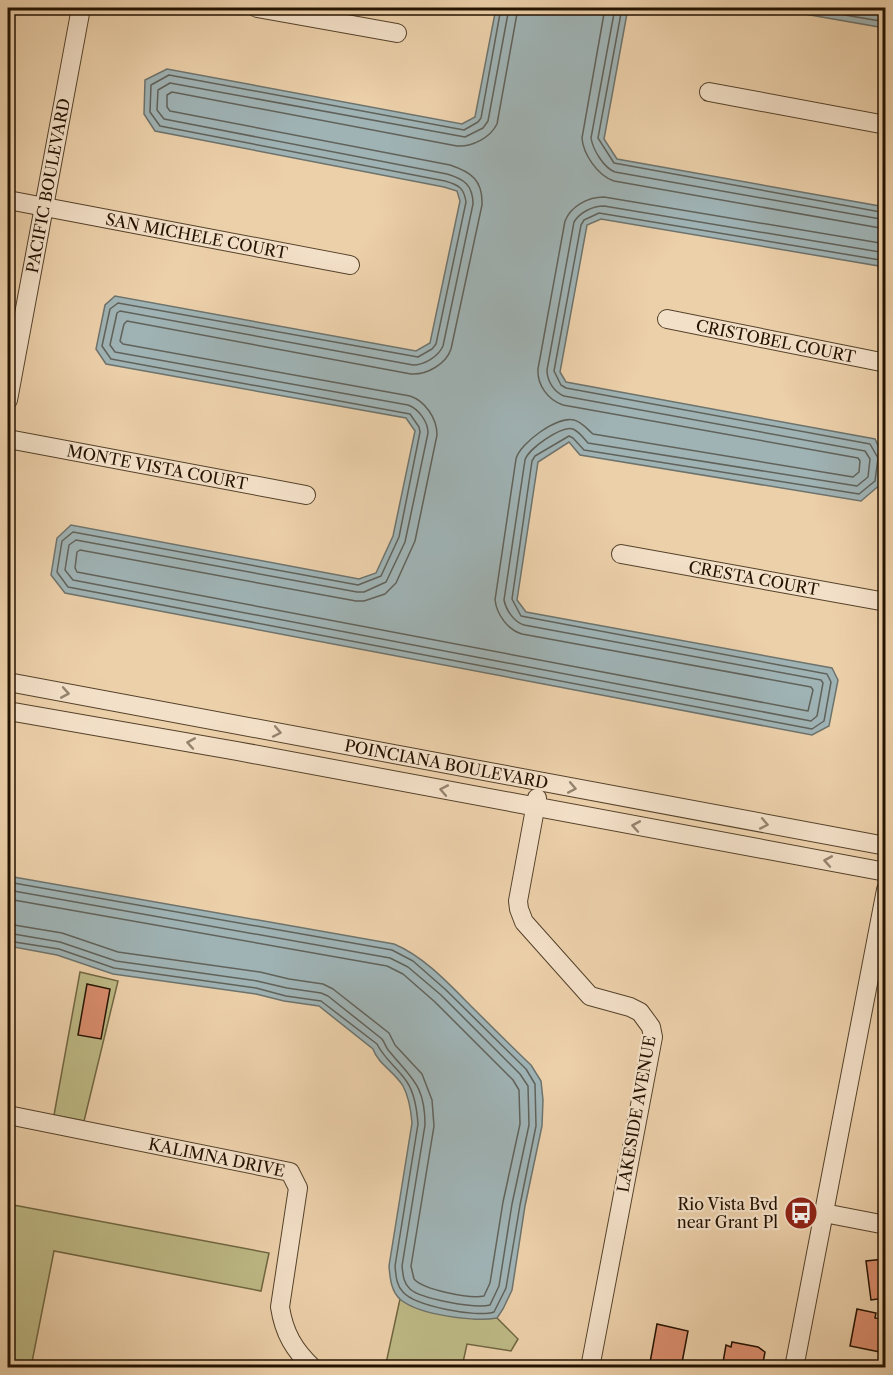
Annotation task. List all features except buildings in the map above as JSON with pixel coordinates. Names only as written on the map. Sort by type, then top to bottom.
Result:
[{"type":"street","name":"PACIFIC BOULEVARD","points":[[8,400],[81,8]]},
{"type":"street","points":[[257,8],[397,33]]},
{"type":"street","points":[[709,92],[885,125]]},
{"type":"street","name":"SAN MICHELE COURT","points":[[8,200],[350,265]]},
{"type":"street","name":"CRISTOBEL COURT","points":[[666,319],[885,363]]},
{"type":"street","name":"MONTE VISTA COURT","points":[[8,440],[306,495]]},
{"type":"street","name":"CRESTA COURT","points":[[621,554],[885,602]]},
{"type":"street","name":"POINCIANA BOULEVARD","points":[[8,682],[885,846]]},
{"type":"street","name":"POINCIANA BOULEVARD","points":[[8,711],[237,751],[885,872]]},
{"type":"street","points":[[237,751],[242,726]]},
{"type":"street","name":"LAKESIDE AVENUE","points":[[540,782],[519,901],[519,909],[524,922],[590,996],[640,1012],[647,1019],[653,1037],[590,1368]]},
{"type":"street","points":[[794,1368],[885,890]]},
{"type":"street","name":"KALIMNA DRIVE","points":[[8,1115],[290,1172],[298,1188],[280,1307],[282,1324],[290,1341],[300,1356],[313,1368]]},
{"type":"street","points":[[824,1213],[885,1225]]},
{"type":"shaded area","points":[[80,972],[118,981],[84,1121],[54,1115]]},
{"type":"shaded area","points":[[8,1204],[269,1253],[261,1291],[54,1251],[31,1367],[8,1367]]},
{"type":"shaded area","points":[[400,1299],[475,1319],[497,1318],[518,1339],[511,1351],[467,1344],[462,1367],[385,1368]]},
{"type":"water","points":[[496,8],[628,8],[604,139],[617,159],[885,207],[885,267],[601,219],[587,225],[560,372],[566,382],[875,439],[883,456],[881,484],[861,501],[580,455],[569,442],[538,462],[517,600],[526,612],[832,668],[838,680],[829,726],[812,735],[65,593],[51,575],[57,538],[71,525],[359,579],[376,573],[393,536],[415,431],[406,418],[106,364],[96,349],[105,305],[115,296],[416,351],[430,343],[460,201],[457,191],[155,131],[144,114],[145,80],[167,69],[462,124],[475,117]]},
{"type":"water","points":[[770,8],[885,8],[885,28]]},
{"type":"water","points":[[8,876],[394,944],[416,956],[437,972],[531,1065],[541,1081],[542,1126],[525,1206],[512,1290],[497,1318],[462,1318],[421,1310],[401,1300],[393,1289],[389,1266],[412,1123],[403,1086],[373,1049],[319,1006],[256,994],[113,974],[57,955],[8,946]]},
{"type":"place","name":"Rio Vista Bvd near Grant Pl","points":[[801,1213]]}]
